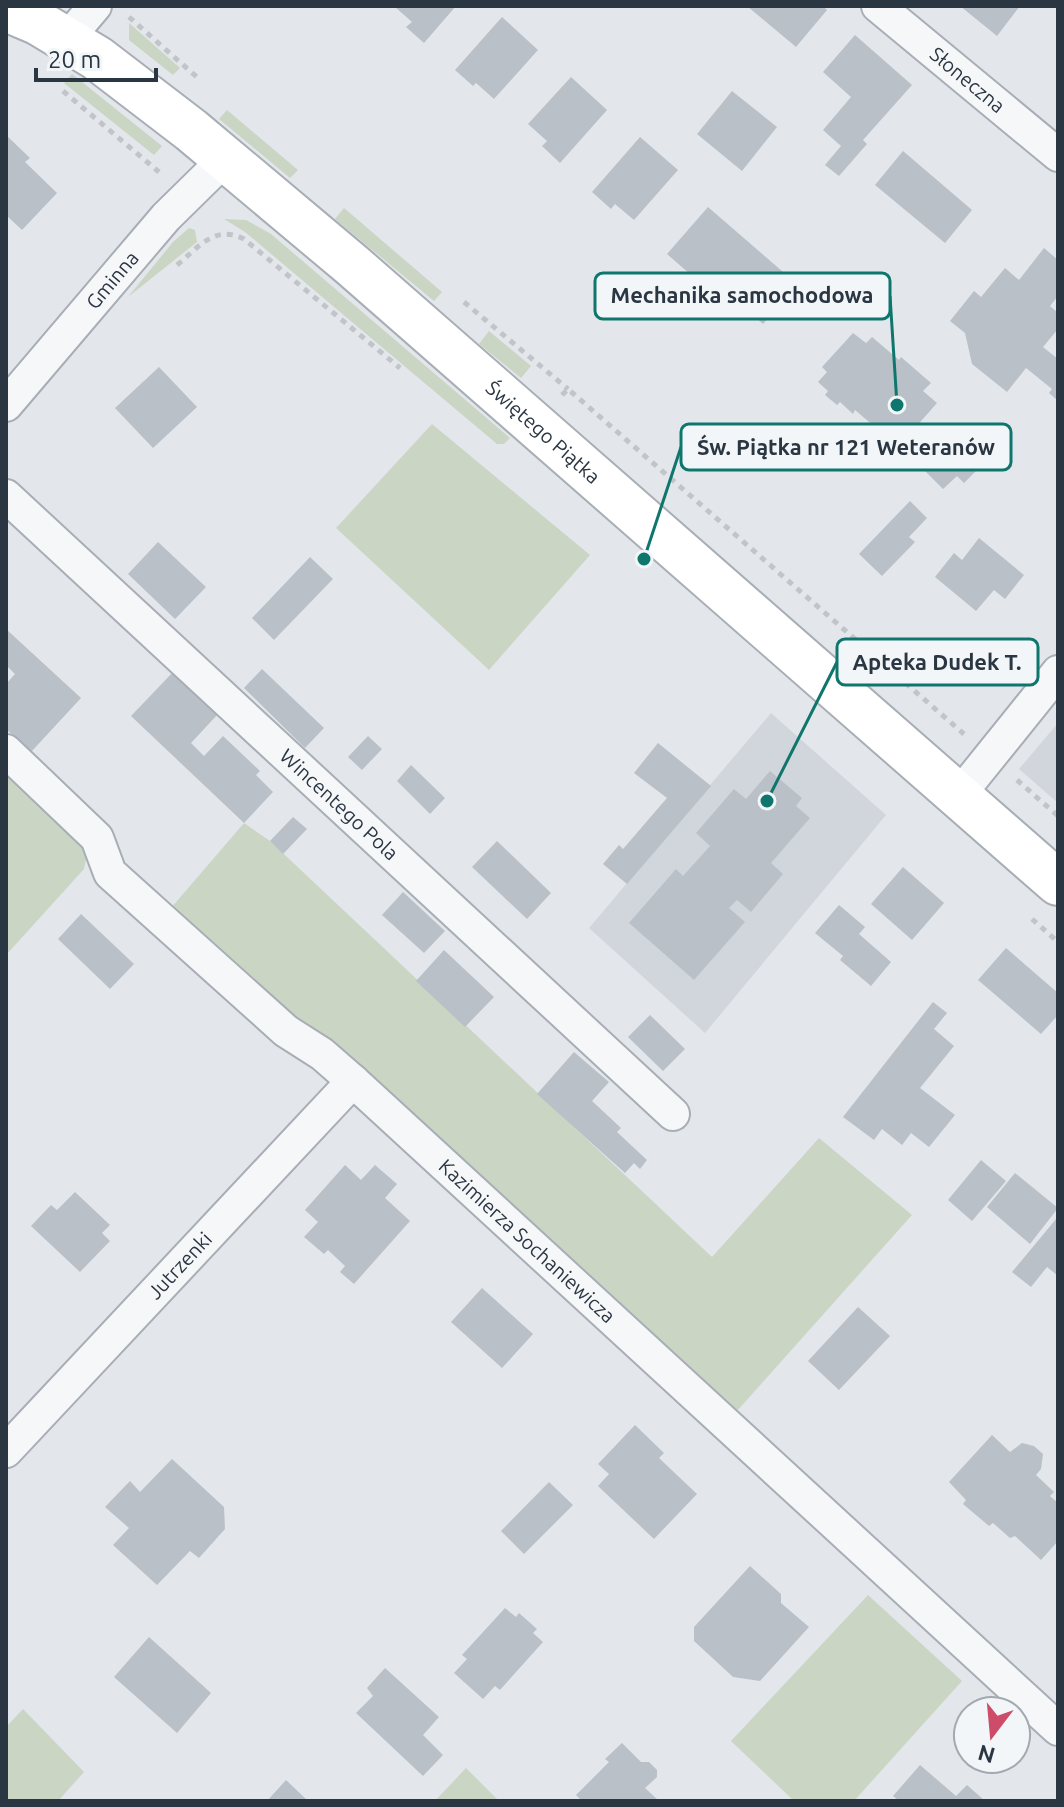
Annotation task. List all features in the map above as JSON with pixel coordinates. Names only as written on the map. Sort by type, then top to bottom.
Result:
[{"type":"street","points":[[67,39],[95,6]]},
{"type":"street","name":"Słoneczna","points":[[878,6],[1058,155]]},
{"type":"street","name":"Świętego Piątka","points":[[6,9],[67,39],[123,77],[364,275],[1058,883]]},
{"type":"street","name":"Gminna","points":[[6,405],[166,217],[224,160]]},
{"type":"street","name":"Wincentego Pola","points":[[6,496],[673,1114]]},
{"type":"street","points":[[959,795],[1058,672]]},
{"type":"street","name":"Kazimierza Sochaniewicza","points":[[6,751],[97,838],[110,873],[286,1031],[322,1054],[353,1081],[1058,1729]]},
{"type":"street","name":"Jutrzenki","points":[[6,1451],[353,1081]]},
{"type":"path","points":[[128,16],[209,87]]},
{"type":"path","points":[[55,83],[158,169]]},
{"type":"path","points":[[166,273],[219,233],[232,233],[244,239],[410,376]]},
{"type":"path","points":[[560,398],[568,389],[1058,816]]},
{"type":"path","points":[[1023,912],[1058,942]]},
{"type":"shaded area","points":[[771,713],[886,815],[705,1033],[589,928]]},
{"type":"shaded area","points":[[1058,723],[1058,803],[1019,769]]},
{"type":"green space","points":[[129,23],[180,68],[173,75],[129,40]]},
{"type":"green space","points":[[72,74],[162,146],[154,155],[64,83]]},
{"type":"green space","points":[[227,110],[298,170],[290,178],[219,119]]},
{"type":"green space","points":[[344,208],[442,292],[434,301],[335,219]]},
{"type":"green space","points":[[224,219],[246,220],[271,234],[510,438],[504,444],[497,444],[245,232]]},
{"type":"green space","points":[[189,228],[195,230],[197,242],[128,297],[173,242]]},
{"type":"green space","points":[[489,331],[531,366],[521,378],[479,344]]},
{"type":"green space","points":[[432,424],[590,555],[489,670],[336,528]]},
{"type":"green space","points":[[6,771],[88,849],[84,869],[7,954]]},
{"type":"green space","points":[[244,823],[270,841],[712,1257],[819,1138],[912,1215],[737,1411],[331,1041],[295,1024],[171,908]]},
{"type":"green space","points":[[868,1595],[962,1681],[854,1801],[794,1801],[731,1741]]},
{"type":"green space","points":[[23,1709],[84,1772],[58,1801],[6,1801],[6,1727]]},
{"type":"green space","points":[[466,1768],[499,1801],[435,1801]]},
{"type":"building","points":[[394,6],[456,6],[424,43],[406,27],[412,22]]},
{"type":"building","points":[[747,6],[823,6],[827,10],[796,47]]},
{"type":"building","points":[[960,6],[1020,6],[997,36]]},
{"type":"building","points":[[502,17],[538,50],[494,99],[455,70]]},
{"type":"building","points":[[855,35],[912,85],[863,140],[867,144],[839,176],[825,165],[841,146],[823,130],[851,97],[823,72]]},
{"type":"building","points":[[571,77],[607,110],[560,163],[542,146],[547,141],[528,124]]},
{"type":"building","points":[[732,91],[777,127],[742,171],[697,134]]},
{"type":"building","points":[[6,135],[30,158],[25,162],[57,193],[22,230],[6,215]]},
{"type":"building","points":[[640,137],[678,170],[634,220],[615,204],[611,209],[592,192]]},
{"type":"building","points":[[903,151],[972,210],[945,243],[875,185]]},
{"type":"building","points":[[708,207],[797,284],[763,324],[722,287],[715,296],[667,254]]},
{"type":"building","points":[[1044,248],[1058,260],[1058,296],[1050,306],[1058,313],[1058,329],[1043,347],[1058,359],[1058,401],[1049,393],[1052,389],[1026,368],[1007,392],[972,364],[965,333],[950,321],[974,291],[981,297],[1005,268],[1019,280]]},
{"type":"building","points":[[853,333],[866,343],[872,337],[931,383],[923,391],[937,403],[907,437],[903,434],[895,444],[855,410],[853,414],[840,402],[837,405],[825,395],[828,391],[818,382],[827,372],[822,367]]},
{"type":"building","points":[[159,367],[197,407],[153,448],[115,408]]},
{"type":"building","points":[[956,439],[982,465],[964,483],[957,476],[943,489],[925,471]]},
{"type":"building","points":[[910,501],[927,518],[909,537],[915,542],[882,576],[859,554]]},
{"type":"building","points":[[979,538],[1024,575],[1005,599],[994,590],[976,611],[935,577],[954,553],[962,560]]},
{"type":"building","points":[[158,542],[206,587],[175,619],[128,574]]},
{"type":"building","points":[[310,557],[333,579],[274,640],[252,618]]},
{"type":"building","points":[[6,629],[81,698],[31,752],[6,729],[6,684],[15,674],[6,665]]},
{"type":"building","points":[[262,669],[324,728],[305,748],[244,688]]},
{"type":"building","points":[[174,671],[218,714],[191,743],[204,756],[223,736],[260,771],[256,775],[273,792],[244,823],[131,716]]},
{"type":"building","points":[[368,736],[382,749],[362,770],[348,757]]},
{"type":"building","points":[[658,743],[711,786],[627,884],[603,864],[619,845],[623,849],[667,798],[634,773]]},
{"type":"building","points":[[411,765],[445,798],[430,814],[397,781]]},
{"type":"building","points":[[770,771],[802,798],[796,806],[810,818],[771,863],[783,874],[751,912],[737,900],[729,908],[745,922],[694,980],[629,923],[676,869],[683,876],[710,846],[696,833],[734,789],[746,799]]},
{"type":"building","points":[[293,817],[307,829],[283,854],[270,841]]},
{"type":"building","points":[[497,841],[551,893],[527,919],[472,867]]},
{"type":"building","points":[[903,867],[944,903],[912,940],[871,904]]},
{"type":"building","points":[[403,892],[445,931],[424,953],[382,915]]},
{"type":"building","points":[[839,905],[865,927],[859,934],[891,962],[871,986],[840,960],[843,956],[815,933]]},
{"type":"building","points":[[81,914],[134,964],[110,989],[58,939]]},
{"type":"building","points":[[1006,948],[1058,993],[1058,1015],[1041,1034],[978,980]]},
{"type":"building","points":[[444,950],[494,997],[465,1027],[416,981]]},
{"type":"building","points":[[933,1002],[947,1013],[934,1029],[954,1046],[920,1088],[955,1115],[929,1147],[911,1133],[902,1145],[882,1129],[874,1140],[843,1117]]},
{"type":"building","points":[[650,1015],[685,1049],[663,1071],[628,1037]]},
{"type":"building","points":[[574,1052],[609,1082],[592,1101],[621,1128],[617,1132],[647,1160],[640,1169],[634,1163],[625,1173],[537,1094]]},
{"type":"building","points":[[981,1160],[1006,1181],[972,1221],[948,1200]]},
{"type":"building","points":[[345,1165],[361,1180],[375,1165],[397,1184],[385,1198],[410,1221],[354,1284],[340,1272],[345,1266],[328,1250],[324,1254],[304,1237],[318,1222],[305,1210]]},
{"type":"building","points":[[1015,1173],[1058,1208],[1030,1244],[987,1207]]},
{"type":"building","points":[[75,1192],[110,1225],[102,1233],[110,1241],[80,1272],[31,1226],[51,1205],[57,1210]]},
{"type":"building","points":[[1056,1219],[1058,1276],[1047,1267],[1031,1287],[1012,1272]]},
{"type":"building","points":[[482,1288],[533,1334],[502,1368],[451,1322]]},
{"type":"building","points":[[858,1307],[890,1336],[839,1390],[808,1361]]},
{"type":"building","points":[[635,1425],[664,1453],[659,1458],[697,1494],[654,1539],[598,1486],[609,1474],[598,1464]]},
{"type":"building","points":[[992,1435],[1010,1452],[1022,1443],[1034,1446],[1043,1454],[1041,1469],[1036,1475],[1054,1492],[1050,1496],[1058,1503],[1058,1541],[1041,1560],[1015,1536],[1010,1538],[993,1523],[989,1526],[963,1504],[966,1500],[949,1482]]},
{"type":"building","points":[[172,1459],[224,1507],[225,1529],[199,1558],[190,1551],[157,1585],[113,1545],[129,1528],[105,1507],[130,1481],[140,1492]]},
{"type":"building","points":[[549,1482],[573,1505],[524,1554],[501,1531]]},
{"type":"building","points":[[750,1566],[781,1594],[781,1603],[809,1627],[760,1681],[733,1677],[694,1641],[694,1627]]},
{"type":"building","points":[[505,1608],[516,1617],[519,1613],[537,1629],[533,1633],[543,1642],[500,1690],[495,1686],[483,1699],[454,1673],[467,1659],[462,1655]]},
{"type":"building","points":[[149,1637],[211,1693],[177,1733],[114,1677]]},
{"type":"building","points":[[385,1668],[439,1717],[423,1735],[443,1755],[423,1776],[356,1713],[373,1696],[367,1688]]},
{"type":"building","points":[[622,1743],[641,1762],[649,1762],[657,1770],[657,1777],[645,1788],[659,1801],[578,1801],[580,1799],[576,1795],[609,1762],[605,1759]]},
{"type":"building","points":[[920,1765],[956,1796],[967,1785],[985,1801],[899,1801],[893,1796]]},
{"type":"building","points":[[286,1780],[308,1801],[267,1801]]},
{"type":"place","name":"Mechanika samochodowa","points":[[897,405]]},
{"type":"place","name":"Św. Piątka nr 121 Weteranów","points":[[644,559]]},
{"type":"place","name":"Apteka Dudek T.","points":[[767,801]]}]
